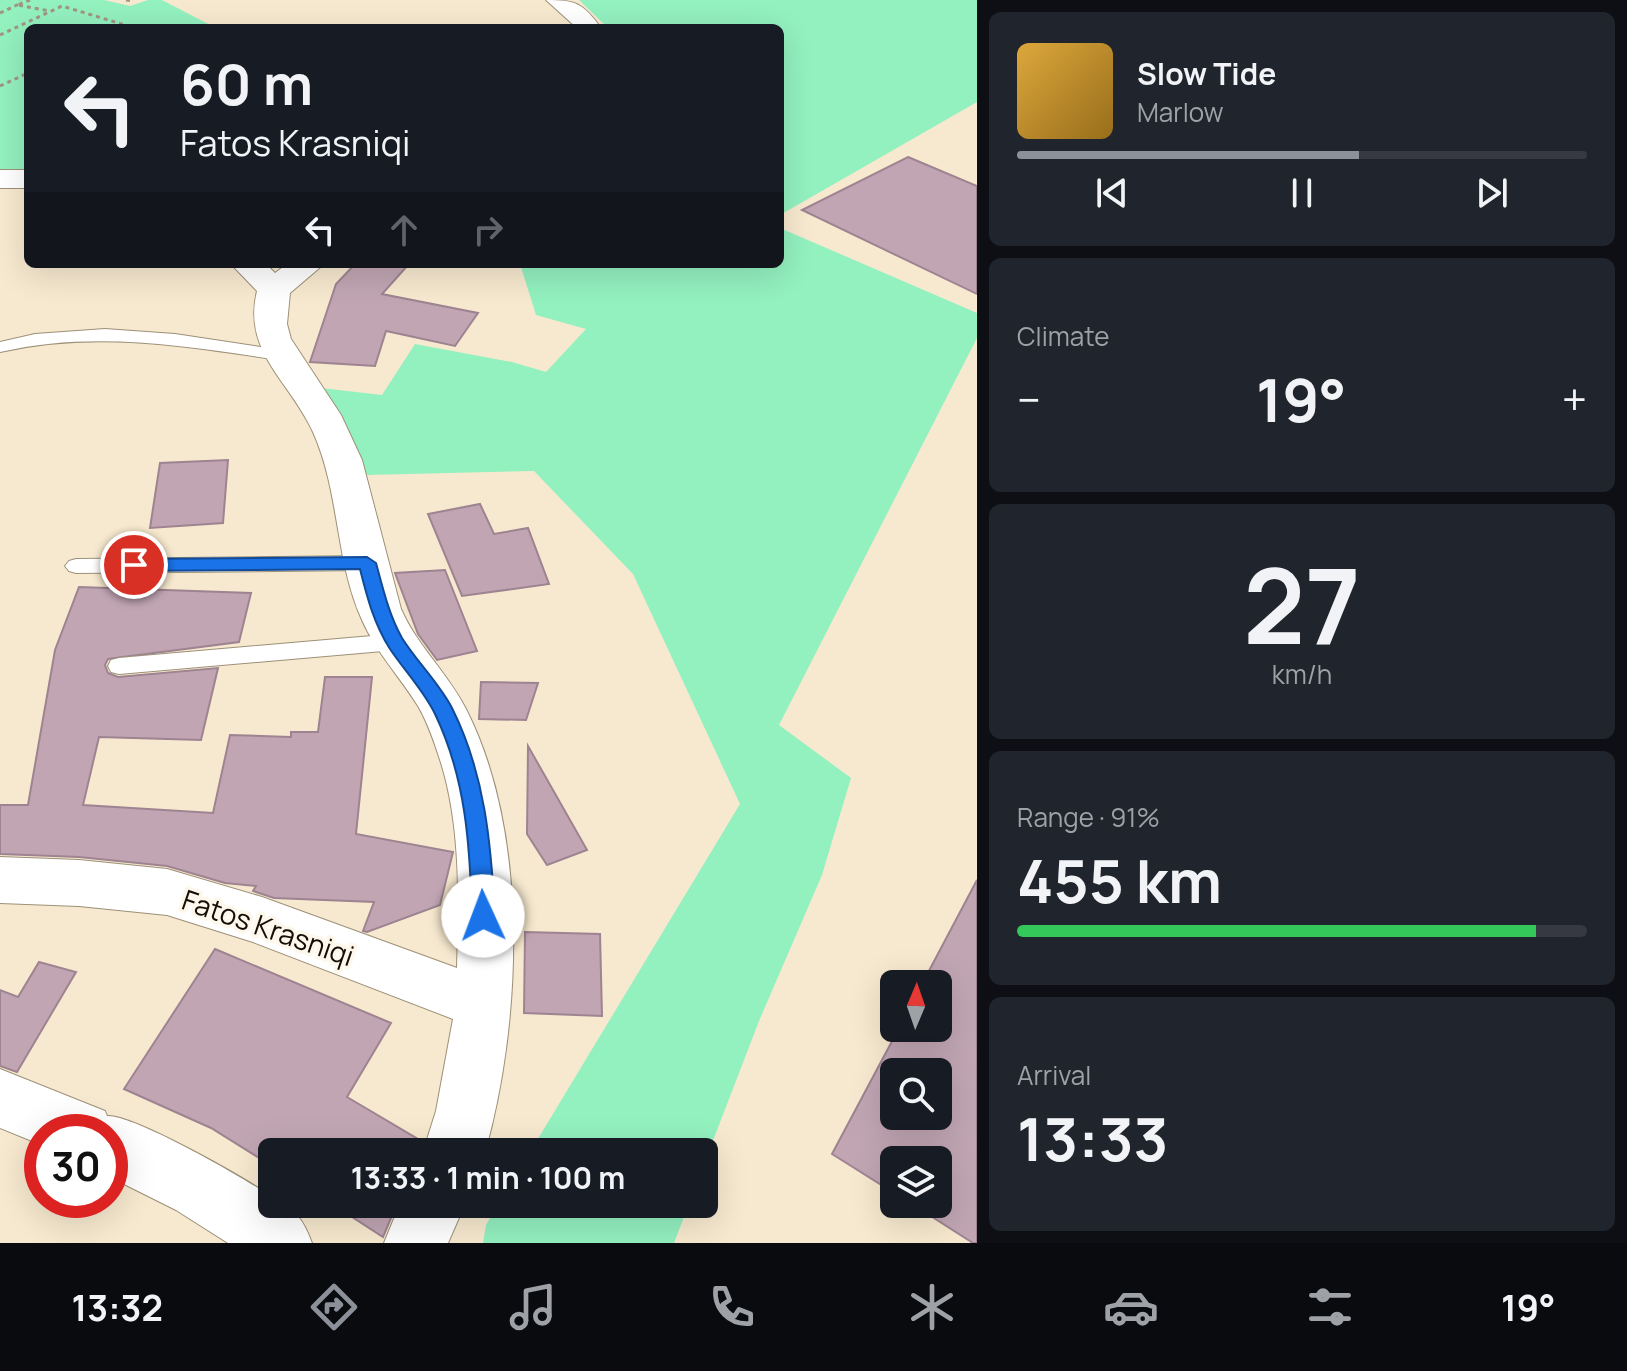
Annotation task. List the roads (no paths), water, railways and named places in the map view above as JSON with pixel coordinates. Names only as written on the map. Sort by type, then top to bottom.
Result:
[{"type":"street","points":[[558,0],[586,24]]},
{"type":"street","points":[[0,179],[24,179]]},
{"type":"street","points":[[276,272],[268,308],[271,332],[280,355],[318,406],[336,443],[354,497],[380,611],[395,642],[443,709],[469,776],[481,848],[482,1003],[475,1067],[457,1138]]},
{"type":"street","name":"Fatos Krasniqi","points":[[0,880],[79,883],[167,892],[262,921],[370,964],[482,1003]]},
{"type":"street","points":[[0,1098],[39,1114]]},
{"type":"street","points":[[128,1153],[192,1183],[259,1225],[280,1243]]},
{"type":"street","points":[[416,1243],[427,1218]]},
{"type":"lane","points":[[0,347],[24,340],[77,334],[131,335],[280,355]]},
{"type":"lane","points":[[76,566],[367,563]]},
{"type":"lane","points":[[119,666],[395,642]]}]
